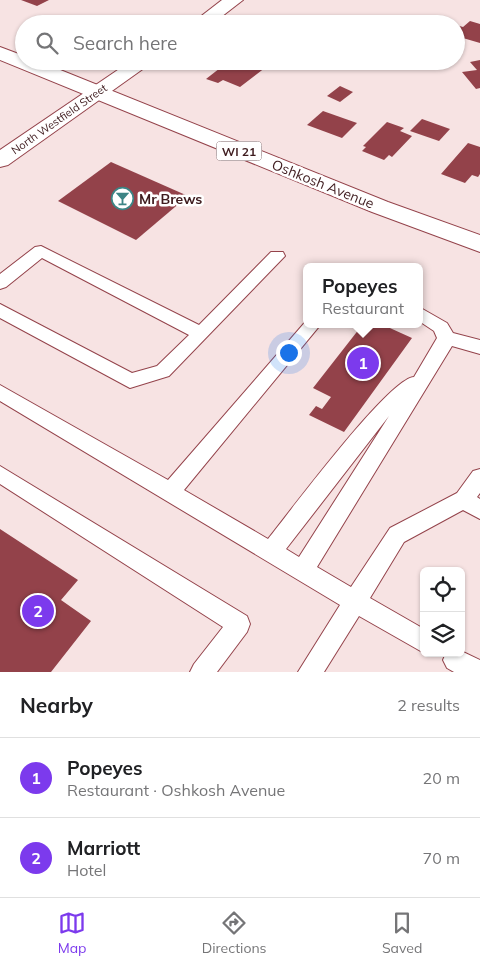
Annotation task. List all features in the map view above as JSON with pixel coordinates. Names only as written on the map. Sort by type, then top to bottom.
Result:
[{"type":"main road","points":[[213,15],[234,0]]},
{"type":"main road","name":"Oshkosh Avenue","points":[[0,54],[15,60]]},
{"type":"main road","name":"Oshkosh Avenue","points":[[40,70],[380,208],[480,244]]},
{"type":"main road","name":"North Westfield Street","points":[[0,160],[130,70]]},
{"type":"lane","points":[[0,283],[40,251],[201,334]]},
{"type":"lane","points":[[0,310],[130,380],[163,371],[277,256]]},
{"type":"lane","points":[[423,316],[441,327],[446,338]]},
{"type":"lane","points":[[170,492],[310,328]]},
{"type":"lane","points":[[446,338],[480,347]]},
{"type":"lane","points":[[303,570],[446,338]]},
{"type":"lane","points":[[271,552],[383,410],[427,371]]},
{"type":"lane","points":[[0,392],[420,640]]},
{"type":"lane","points":[[0,474],[239,624],[202,672]]},
{"type":"lane","points":[[310,672],[397,536],[472,505],[480,477]]},
{"type":"lane","points":[[449,662],[479,672]]},
{"type":"building","points":[[21,0],[49,0],[37,6]]},
{"type":"building","points":[[470,21],[480,24],[480,43],[465,39],[465,25]]},
{"type":"building","points":[[480,60],[480,88],[476,89],[462,72],[477,70],[470,62]]},
{"type":"building","points":[[218,70],[262,70],[240,87],[223,80],[218,83],[206,79]]},
{"type":"building","points":[[340,86],[353,92],[340,102],[327,96]]},
{"type":"building","points":[[323,111],[357,123],[342,138],[307,125]]},
{"type":"building","points":[[422,119],[450,129],[439,141],[410,131]]},
{"type":"building","points":[[387,122],[404,128],[400,131],[412,136],[392,157],[389,155],[384,160],[362,151],[366,147],[363,146]]},
{"type":"building","points":[[468,143],[480,147],[480,174],[478,177],[472,175],[465,183],[441,174]]},
{"type":"building","name":"Mr Brews","points":[[111,162],[188,196],[136,240],[58,201]]},
{"type":"building","points":[[360,328],[390,328],[412,338],[344,432],[309,415],[316,406],[322,409],[331,397],[313,388]]},
{"type":"building","points":[[0,529],[78,580],[61,600],[91,621],[51,672],[0,672]]},
{"type":"place","name":"Mr Brews","points":[[123,199]]},
{"type":"place","name":"Popeyes","points":[[363,363]]},
{"type":"place","name":"Marriott","points":[[38,611]]}]
